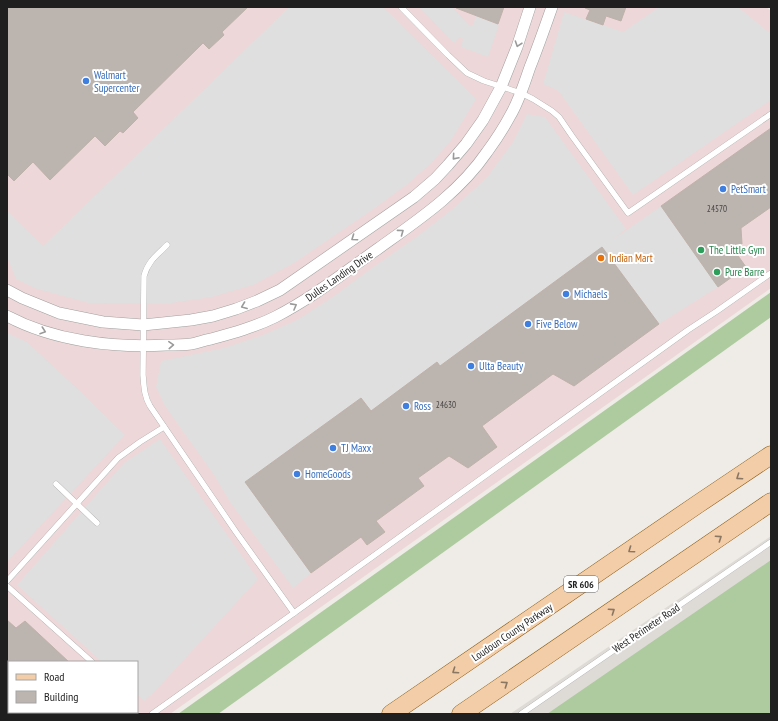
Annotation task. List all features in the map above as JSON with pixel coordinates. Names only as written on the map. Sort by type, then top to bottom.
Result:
[{"type":"main road","name":"Loudoun County Parkway","points":[[391,714],[771,455]]},
{"type":"main road","points":[[461,714],[771,502]]},
{"type":"street","name":"Dulles Landing Drive","points":[[7,290],[28,301],[59,313],[103,322],[143,325],[184,321],[213,316],[243,307],[280,290],[414,197],[435,179],[466,144],[483,120],[501,87],[517,47],[530,7]]},
{"type":"street","name":"Dulles Landing Drive","points":[[7,316],[35,328],[74,339],[118,346],[144,347],[190,344],[246,328],[274,317],[302,302],[413,224],[465,180],[486,153],[510,116],[521,93],[552,7]]},
{"type":"lane","points":[[401,7],[459,66],[467,72],[501,87],[521,93],[545,106],[558,117],[628,214],[771,114]]},
{"type":"lane","points":[[167,245],[146,267],[144,276],[143,381],[146,398],[164,427],[294,613]]},
{"type":"lane","points":[[152,714],[771,272]]},
{"type":"lane","points":[[7,581],[118,458],[164,427]]},
{"type":"lane","points":[[56,484],[97,523]]},
{"type":"lane","name":"West Perimeter Road","points":[[521,714],[771,542]]},
{"type":"lane","points":[[7,586],[91,661]]},
{"type":"shaded area","points":[[7,7],[766,7],[771,11],[771,288],[170,714],[7,714]]},
{"type":"shaded area","points":[[289,7],[383,7],[476,99],[450,142],[429,165],[405,186],[372,210],[294,263],[253,285],[212,297],[165,304],[89,303],[37,289],[16,279],[7,257],[7,211],[43,246]]},
{"type":"shaded area","points":[[419,7],[452,7],[471,26],[473,25],[476,16],[499,25],[488,57],[461,47],[463,39],[461,37],[454,43]]},
{"type":"shaded area","points":[[659,7],[738,7],[771,34],[771,100],[633,195],[560,93],[557,90],[543,84],[564,12],[623,32]]},
{"type":"shaded area","points":[[527,114],[545,117],[626,229],[611,241],[661,206],[718,287],[659,324],[602,247],[440,366],[437,362],[371,411],[361,398],[245,482],[311,573],[293,588],[230,502],[214,475],[165,406],[156,387],[161,361],[224,348],[263,335],[297,320],[334,296],[419,235],[455,207],[488,176],[513,142]]},
{"type":"shaded area","points":[[7,333],[27,342],[125,435],[7,562]]},
{"type":"shaded area","points":[[160,439],[258,579],[156,690],[144,701],[138,695],[138,661],[101,661],[17,585],[124,463]]},
{"type":"shaded area","points":[[771,536],[771,714],[510,714]]},
{"type":"green space","points":[[771,292],[771,317],[218,714],[178,714]]},
{"type":"green space","points":[[771,560],[771,714],[547,714]]},
{"type":"building","name":"Walmart Supercenter","points":[[7,7],[248,7],[222,32],[224,35],[209,49],[203,43],[133,112],[138,118],[123,133],[120,131],[105,146],[95,136],[50,180],[33,162],[14,181],[7,174]]},
{"type":"building","points":[[456,7],[504,7],[498,24]]},
{"type":"building","points":[[585,7],[626,7],[621,21],[606,16],[603,25],[586,19],[590,10]]},
{"type":"building","points":[[771,128],[771,207],[741,228],[742,244],[734,250],[746,267],[718,287],[661,206]]},
{"type":"building","points":[[602,247],[659,324],[574,386],[553,374],[482,426],[497,447],[468,468],[449,456],[418,478],[424,486],[376,521],[385,532],[367,545],[361,537],[311,573],[245,482],[361,398],[371,411],[437,362],[440,366]]},
{"type":"building","points":[[7,620],[16,628],[25,621],[68,661],[8,661],[7,662]]},
{"type":"place","name":"Walmart Supercenter","points":[[86,81]]},
{"type":"place","name":"PetSmart","points":[[723,189]]},
{"type":"place","name":"The Little Gym","points":[[701,250]]},
{"type":"place","name":"Indian Mart","points":[[601,258]]},
{"type":"place","name":"Pure Barre","points":[[717,272]]},
{"type":"place","name":"Michaels","points":[[566,294]]},
{"type":"place","name":"Five Below","points":[[528,324]]},
{"type":"place","name":"Ulta Beauty","points":[[471,366]]},
{"type":"place","name":"Ross","points":[[406,406]]},
{"type":"place","name":"TJ Maxx","points":[[333,448]]},
{"type":"place","name":"HomeGoods","points":[[297,474]]}]
